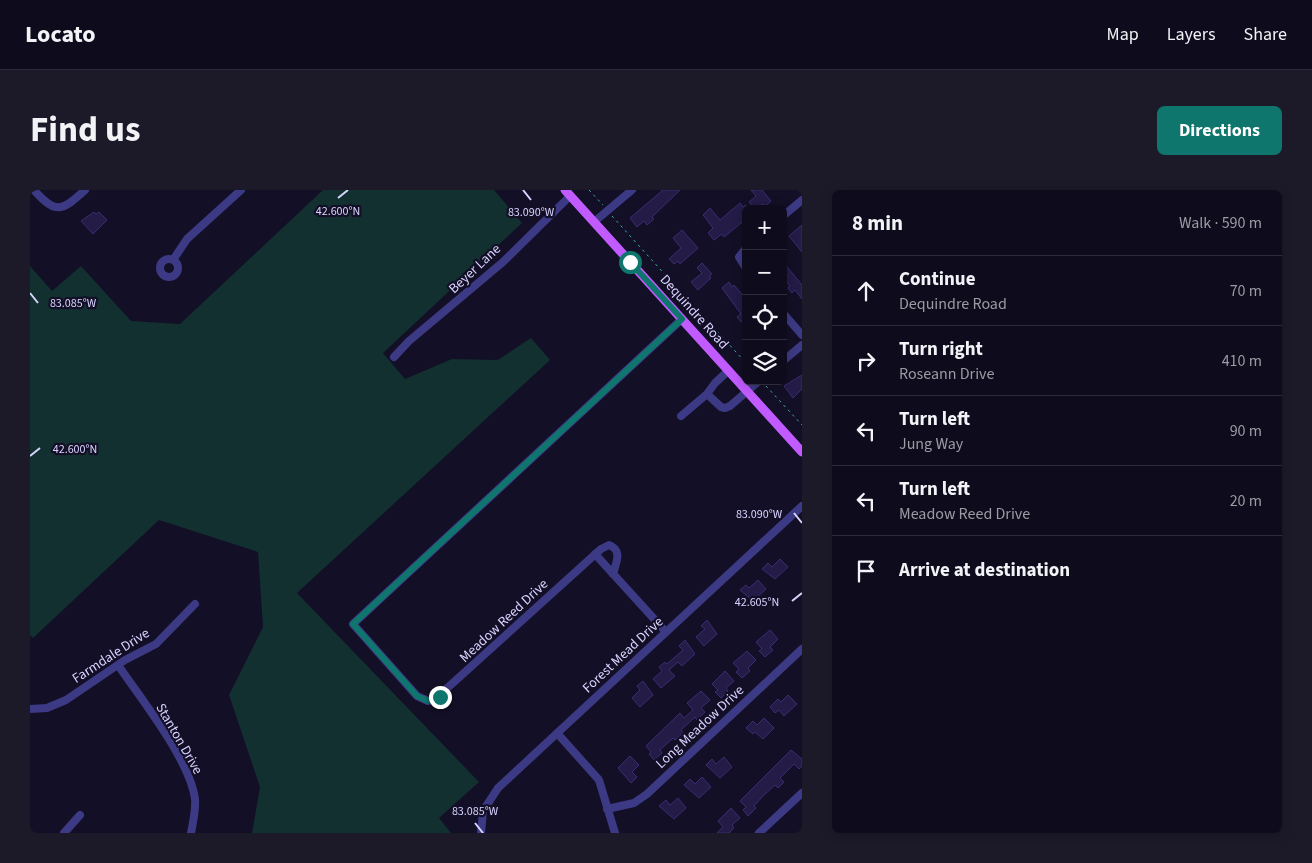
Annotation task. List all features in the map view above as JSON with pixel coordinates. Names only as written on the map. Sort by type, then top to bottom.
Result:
[{"type":"main road","name":"Dequindre Road","points":[[567,193],[802,452]]},
{"type":"street","points":[[34,190],[48,205],[58,209],[69,204],[85,190]]},
{"type":"street","points":[[173,260],[187,240],[241,190]]},
{"type":"street","points":[[594,222],[632,190]]},
{"type":"street","name":"Beyer Lane","points":[[394,357],[502,262],[567,193]]},
{"type":"street","points":[[787,213],[802,200]]},
{"type":"street","points":[[787,318],[802,335]]},
{"type":"street","name":"Meadow Reed Drive","points":[[595,554],[440,697],[428,701],[417,696],[353,624],[682,319]]},
{"type":"street","points":[[787,358],[802,345]]},
{"type":"street","points":[[681,416],[708,394],[715,383],[728,371]]},
{"type":"street","points":[[708,394],[721,407],[725,408],[759,385]]},
{"type":"street","name":"Forest Mead Drive","points":[[481,833],[483,811],[491,796],[802,506]]},
{"type":"street","points":[[613,574],[618,560],[617,550],[609,545],[595,554],[613,574],[666,632]]},
{"type":"street","name":"Farmdale Drive","points":[[30,709],[57,705],[118,665],[156,644],[195,604]]},
{"type":"street","name":"Long Meadow Drive","points":[[607,809],[634,803],[646,794],[802,650]]},
{"type":"street","name":"Stanton Drive","points":[[118,665],[174,750],[191,784],[195,806],[190,833]]},
{"type":"street","points":[[557,733],[599,780],[615,833]]},
{"type":"street","points":[[759,833],[802,793]]},
{"type":"street","points":[[64,833],[80,816]]},
{"type":"path","points":[[589,190],[604,207]]},
{"type":"path","points":[[612,215],[669,279],[678,292],[696,308],[742,359]]},
{"type":"path","points":[[764,385],[802,425]]},
{"type":"green space","points":[[323,190],[494,190],[522,223],[383,353],[405,379],[452,359],[498,360],[531,338],[550,360],[297,593],[479,782],[439,818],[451,833],[252,833],[260,787],[229,695],[263,627],[258,552],[159,520],[33,638],[30,635],[30,266],[52,291],[81,266],[131,321],[180,324]]},
{"type":"building","points":[[663,190],[680,190],[652,217],[654,219],[647,225],[644,221],[637,227],[630,218]]},
{"type":"building","points":[[751,190],[762,190],[771,201],[766,205],[752,205],[749,202],[756,196]]},
{"type":"building","points":[[740,203],[742,206],[742,222],[724,237],[722,234],[714,240],[708,233],[713,228],[703,215],[710,208],[720,220]]},
{"type":"building","points":[[94,212],[96,214],[99,212],[107,220],[93,234],[81,221]]},
{"type":"building","points":[[802,225],[802,252],[789,236]]},
{"type":"building","points":[[682,230],[698,248],[680,264],[678,261],[674,264],[669,259],[681,248],[673,238]]},
{"type":"building","points":[[702,263],[712,274],[709,276],[711,278],[698,290],[691,282],[702,273],[697,268]]},
{"type":"building","points":[[787,267],[802,285],[802,299],[795,290],[792,293],[788,288],[790,286],[787,283]]},
{"type":"building","points":[[729,282],[732,287],[734,285],[742,294],[741,322],[737,317],[741,314],[722,288]]},
{"type":"building","points":[[802,375],[802,389],[793,398],[784,386]]},
{"type":"building","points":[[780,559],[788,567],[775,579],[762,569],[768,563],[772,567]]},
{"type":"building","points":[[758,580],[766,589],[753,601],[740,590],[746,585],[749,588]]},
{"type":"building","points":[[707,620],[717,634],[704,646],[696,637],[705,629],[701,626]]},
{"type":"building","points":[[770,630],[778,639],[770,647],[773,650],[765,657],[759,651],[762,649],[756,642]]},
{"type":"building","points":[[685,640],[695,654],[682,666],[678,662],[669,670],[675,676],[661,688],[653,679],[662,671],[659,667],[665,662],[667,664],[683,650],[679,646]]},
{"type":"building","points":[[747,651],[756,660],[748,668],[750,671],[742,678],[736,672],[739,669],[733,663]]},
{"type":"building","points":[[725,671],[734,681],[726,688],[728,691],[721,698],[715,692],[718,690],[712,684]]},
{"type":"building","points":[[643,681],[653,695],[640,707],[632,698],[640,690],[637,686]]},
{"type":"building","points":[[701,691],[710,700],[701,708],[705,712],[697,720],[695,717],[681,730],[683,733],[675,740],[673,738],[660,750],[662,753],[654,760],[646,746],[680,713],[684,718],[693,710],[687,703]]},
{"type":"building","points":[[788,695],[797,704],[784,716],[779,710],[775,713],[770,707],[778,699],[781,702]]},
{"type":"building","points":[[764,718],[774,728],[763,739],[755,732],[753,734],[746,728],[753,721],[757,725]]},
{"type":"building","points":[[791,750],[802,759],[802,766],[799,769],[794,764],[780,778],[784,782],[778,788],[775,785],[762,797],[754,806],[756,808],[748,816],[743,810],[746,807],[740,801]]},
{"type":"building","points":[[630,756],[639,765],[632,772],[637,777],[631,783],[618,768]]},
{"type":"building","points":[[724,757],[732,767],[720,778],[706,765],[712,759],[716,764]]},
{"type":"building","points":[[702,777],[711,787],[699,798],[684,785],[690,779],[695,784]]},
{"type":"building","points":[[678,798],[686,808],[674,819],[659,806],[666,800],[670,805]]},
{"type":"building","points":[[731,808],[740,818],[732,825],[734,828],[729,833],[717,833],[723,827],[718,821]]},
{"type":"route","points":[[440,697],[428,701],[417,696],[353,624],[682,319],[630,262]]}]
